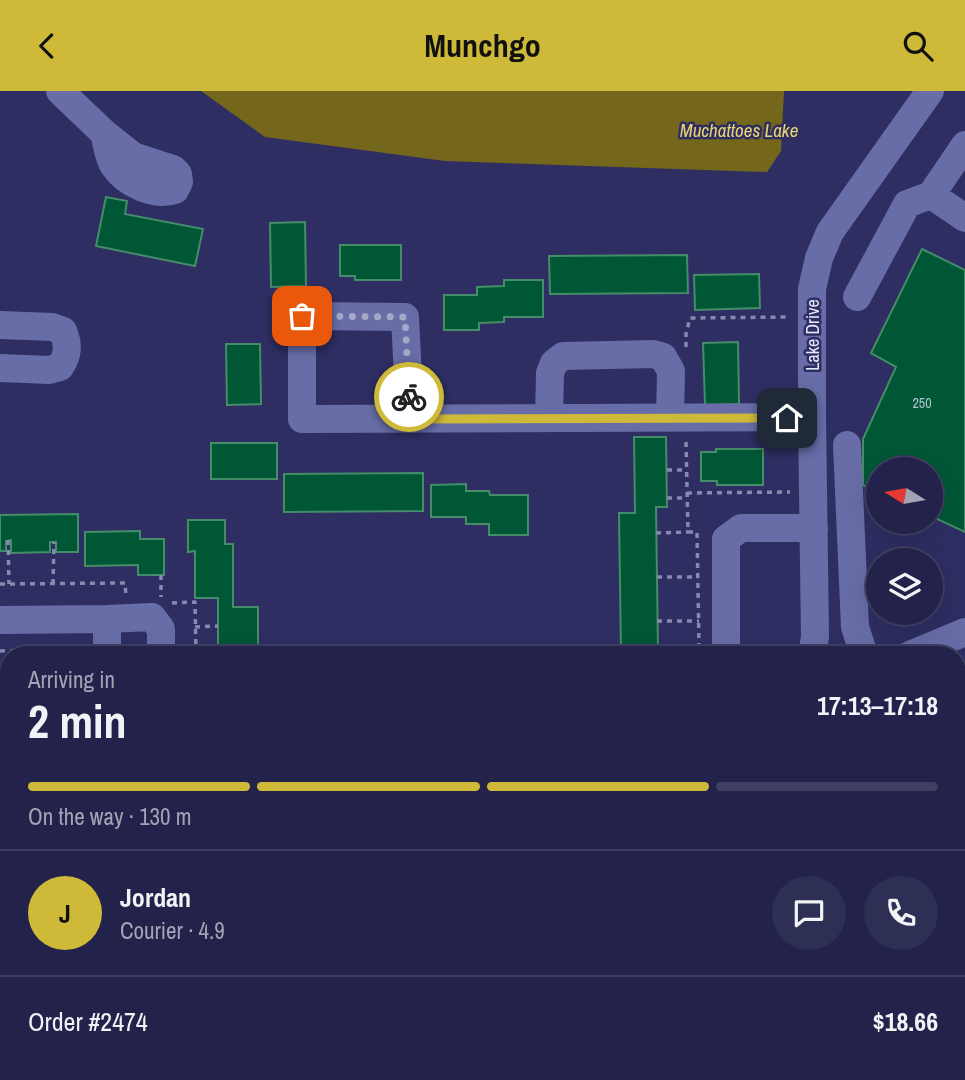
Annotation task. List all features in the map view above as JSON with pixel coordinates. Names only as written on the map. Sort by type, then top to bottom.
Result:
[{"type":"street","points":[[60,91],[104,133]]},
{"type":"street","name":"Lake Drive","points":[[814,646],[812,289],[819,258],[830,232],[930,91]]},
{"type":"street","points":[[857,297],[907,205],[931,195],[965,145]]},
{"type":"street","points":[[931,195],[965,218]]},
{"type":"street","points":[[410,419],[405,317],[302,316],[302,419],[410,419],[548,418],[678,418],[812,417]]},
{"type":"street","points":[[0,325],[52,327],[63,331],[66,358],[60,367],[49,370],[0,367]]},
{"type":"street","points":[[548,418],[550,373],[554,363],[563,356],[653,353],[663,357],[671,371],[678,418]]},
{"type":"street","points":[[847,445],[855,627],[861,646]]},
{"type":"street","points":[[726,646],[726,539],[741,528],[814,528]]},
{"type":"street","points":[[108,646],[117,610]]},
{"type":"street","points":[[0,620],[117,610],[152,617],[161,629],[161,646]]},
{"type":"street","points":[[932,646],[965,632]]},
{"type":"path","points":[[690,319],[793,317]]},
{"type":"path","points":[[678,418],[687,470],[688,532]]},
{"type":"path","points":[[667,470],[687,470]]},
{"type":"path","points":[[687,493],[795,492]]},
{"type":"path","points":[[667,498],[687,498]]},
{"type":"path","points":[[656,533],[697,532],[700,646]]},
{"type":"path","points":[[8,540],[9,584]]},
{"type":"path","points":[[53,584],[54,542]]},
{"type":"path","points":[[161,575],[162,603],[195,602],[196,646]]},
{"type":"path","points":[[657,577],[698,577]]},
{"type":"path","points":[[0,585],[125,583],[117,610]]},
{"type":"path","points":[[657,621],[699,621]]},
{"type":"path","points":[[195,627],[218,626]]},
{"type":"water","name":"Muchattoes Lake","points":[[201,91],[784,91],[781,151],[767,172],[445,161],[265,137]]},
{"type":"building","points":[[106,197],[127,201],[125,214],[203,229],[195,266],[96,246]]},
{"type":"building","points":[[305,222],[306,286],[271,287],[270,223]]},
{"type":"building","points":[[340,245],[401,245],[401,280],[355,280],[355,276],[340,276]]},
{"type":"building","points":[[922,249],[965,270],[965,532],[943,522],[943,457],[866,457],[866,486],[863,485],[863,439],[896,367],[871,353]]},
{"type":"building","points":[[687,255],[688,293],[550,294],[549,256]]},
{"type":"building","points":[[759,274],[760,308],[695,310],[694,275]]},
{"type":"building","points":[[504,280],[543,280],[543,317],[504,317],[504,322],[479,323],[479,330],[444,330],[444,295],[477,295],[477,287],[504,286]]},
{"type":"building","points":[[738,342],[739,404],[705,405],[703,343]]},
{"type":"building","points":[[226,344],[260,344],[261,404],[227,405]]},
{"type":"building","points":[[634,437],[666,437],[667,507],[656,507],[658,646],[621,646],[619,513],[635,513]]},
{"type":"building","points":[[211,443],[277,443],[277,479],[211,479]]},
{"type":"building","points":[[716,449],[763,449],[763,485],[717,485],[717,481],[701,481],[701,452],[716,452]]},
{"type":"building","points":[[423,473],[423,511],[284,512],[284,474]]},
{"type":"building","points":[[466,484],[466,491],[489,491],[490,495],[528,495],[528,535],[489,535],[489,524],[466,524],[466,517],[431,517],[431,485]]},
{"type":"building","points":[[78,514],[78,552],[56,552],[56,542],[50,542],[50,552],[11,553],[11,540],[6,541],[6,551],[0,551],[0,515]]},
{"type":"building","points":[[188,520],[225,520],[225,544],[233,544],[233,607],[258,607],[258,646],[218,646],[218,598],[195,598],[195,551],[188,552]]},
{"type":"building","points":[[140,531],[140,539],[164,539],[164,575],[138,575],[138,565],[85,566],[85,532]]},
{"type":"way so far","points":[[302,316],[405,317],[409,397]]},
{"type":"route","points":[[409,397],[410,419],[787,418]]}]
